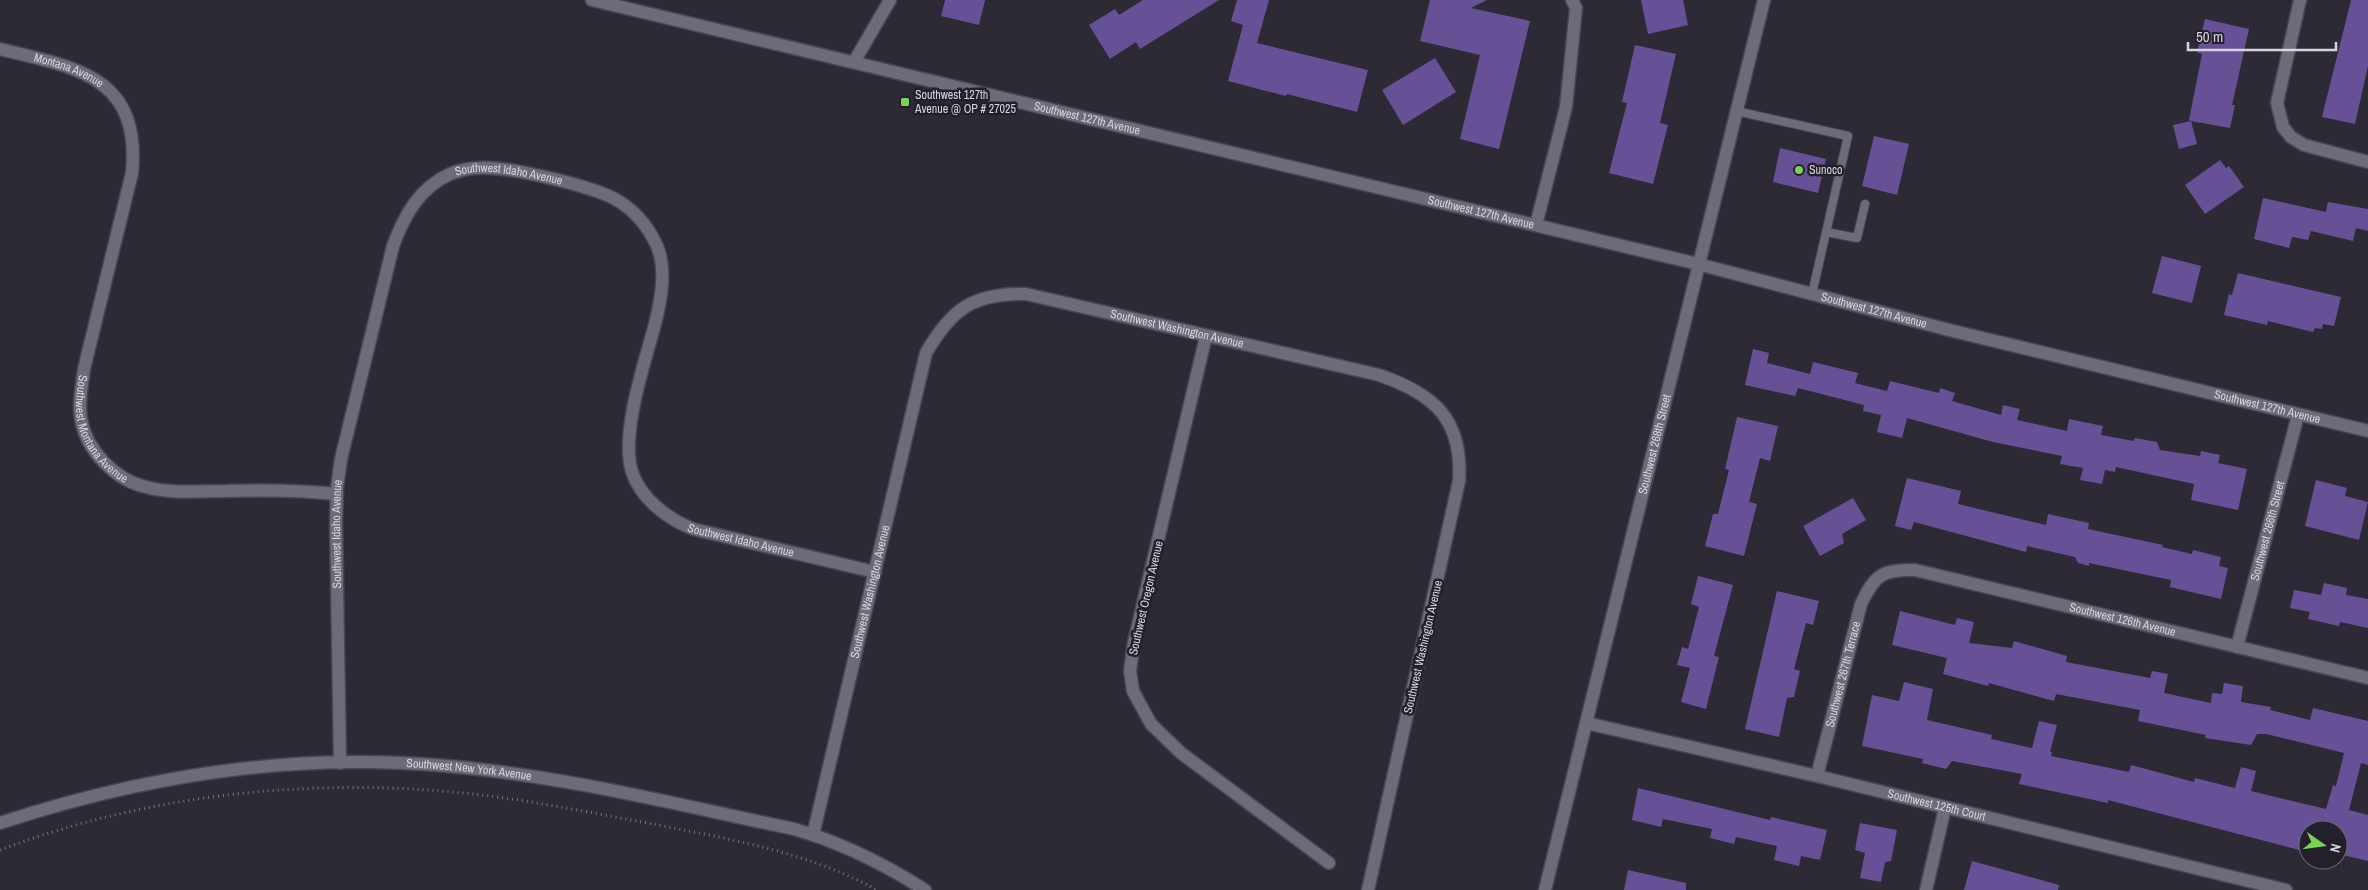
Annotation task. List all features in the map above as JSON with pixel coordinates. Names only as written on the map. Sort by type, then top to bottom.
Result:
[{"type":"street","name":"Southwest 127th Avenue","points":[[592,0],[1698,264],[1949,330],[2368,432]]},
{"type":"street","points":[[854,62],[890,0]]},
{"type":"street","points":[[1536,226],[1566,107],[1576,8],[1572,0]]},
{"type":"street","name":"Southwest 268th Street","points":[[1545,890],[1764,0]]},
{"type":"street","points":[[2300,0],[2277,103],[2282,127],[2304,145],[2368,162]]},
{"type":"street","name":"Montana Avenue","points":[[0,49],[60,64],[86,74],[104,85],[117,98],[125,112]]},
{"type":"street","name":"Southwest Montana Avenue","points":[[125,112],[134,152],[132,174],[84,370],[80,400],[81,420],[90,444],[108,466],[127,481],[146,488],[195,492],[286,490],[336,494]]},
{"type":"street","name":"Southwest Idaho Avenue","points":[[340,763],[336,494],[341,459],[393,246],[401,223],[413,203],[434,183],[450,174],[471,168],[491,168],[573,185],[614,198],[633,212],[648,230],[658,248],[662,284],[632,416],[628,447],[632,472],[644,493],[660,511],[677,523],[693,529],[875,572]]},
{"type":"street","name":"Southwest Washington Avenue","points":[[814,835],[926,352],[948,320],[963,306],[982,298],[1002,294],[1026,294],[1379,375],[1400,382],[1422,393],[1437,407],[1451,425],[1457,440],[1461,459],[1459,481],[1368,890]]},
{"type":"street","name":"Southwest Oregon Avenue","points":[[1206,336],[1134,642],[1130,671],[1133,690],[1142,711],[1164,738],[1329,863]]},
{"type":"street","name":"Southwest 266th Street","points":[[2237,647],[2298,415]]},
{"type":"street","name":"Southwest 126th Avenue","points":[[1879,577],[1894,570],[1915,570],[2368,678]]},
{"type":"street","name":"Southwest 267th Terrace","points":[[1817,776],[1861,604],[1869,587],[1879,577]]},
{"type":"street","name":"Southwest 125th Court","points":[[1586,723],[1817,776],[2286,890]]},
{"type":"street","name":"Southwest New York Avenue","points":[[0,823],[56,805],[184,776],[273,766],[340,763],[447,766],[531,777],[670,803],[814,835],[879,863],[925,890]]},
{"type":"street","points":[[1926,890],[1945,808]]},
{"type":"lane","points":[[1736,111],[1848,136],[1812,294]]},
{"type":"lane","points":[[1826,232],[1857,238],[1864,204]]},
{"type":"path","points":[[0,850],[107,817],[198,799],[270,790],[403,788],[487,795],[560,807],[740,842],[822,865],[877,890]]},
{"type":"building","points":[[945,0],[985,0],[979,25],[941,16]]},
{"type":"building","points":[[1143,0],[1219,0],[1140,49],[1136,42],[1110,59],[1089,25],[1115,9],[1119,15]]},
{"type":"building","points":[[1237,0],[1269,0],[1257,43],[1368,70],[1357,112],[1228,81],[1243,25],[1231,21]]},
{"type":"building","points":[[1430,0],[1487,0],[1471,8],[1530,21],[1499,149],[1460,139],[1480,55],[1420,41]]},
{"type":"building","points":[[1641,0],[1683,0],[1688,25],[1648,34]]},
{"type":"building","points":[[2351,0],[2368,0],[2368,66],[2355,124],[2322,117]]},
{"type":"building","points":[[2205,19],[2249,29],[2232,105],[2235,105],[2230,128],[2189,120],[2202,54],[2197,52]]},
{"type":"building","points":[[1635,45],[1676,54],[1660,123],[1668,125],[1653,184],[1609,173],[1627,103],[1622,102]]},
{"type":"building","points":[[1435,58],[1456,92],[1403,125],[1382,90]]},
{"type":"building","points":[[2191,121],[2197,144],[2179,149],[2173,125]]},
{"type":"building","points":[[1874,136],[1909,144],[1897,195],[1862,186]]},
{"type":"building","name":"Sunoco","points":[[1780,148],[1826,159],[1818,193],[1773,182]]},
{"type":"building","points":[[2220,160],[2226,168],[2229,166],[2244,187],[2205,214],[2185,185]]},
{"type":"building","points":[[2263,198],[2326,212],[2328,202],[2368,209],[2368,231],[2356,228],[2353,241],[2311,231],[2308,240],[2292,237],[2289,248],[2254,239]]},
{"type":"building","points":[[2162,256],[2201,266],[2192,303],[2152,293]]},
{"type":"building","points":[[2238,273],[2341,297],[2334,326],[2323,324],[2322,329],[2315,328],[2313,332],[2268,321],[2267,325],[2224,315],[2229,294],[2232,295]]},
{"type":"building","points":[[1753,349],[1769,353],[1767,363],[1810,374],[1813,362],[1858,373],[1855,383],[1887,391],[1890,381],[1939,393],[1940,388],[1955,393],[1952,401],[2001,415],[2003,405],[2020,409],[2017,420],[2067,431],[2069,419],[2103,426],[2101,435],[2134,441],[2135,438],[2157,442],[2160,450],[2200,456],[2201,451],[2220,455],[2218,463],[2247,469],[2238,510],[2191,500],[2194,484],[2116,467],[2115,472],[2105,470],[2102,484],[2080,480],[2083,468],[2060,464],[2062,456],[1993,442],[1907,418],[1902,438],[1877,432],[1881,415],[1863,411],[1864,405],[1798,388],[1795,396],[1745,385]]},
{"type":"building","points":[[1737,417],[1778,426],[1770,461],[1760,458],[1749,502],[1757,504],[1744,556],[1705,546],[1713,514],[1718,514],[1729,470],[1725,469]]},
{"type":"building","points":[[1907,478],[1961,491],[1958,504],[2046,525],[2048,514],[2089,523],[2088,529],[2163,545],[2162,547],[2192,554],[2193,550],[2221,557],[2219,566],[2228,568],[2221,599],[2170,587],[2171,580],[2089,563],[2089,566],[2078,563],[2075,557],[2027,546],[2026,552],[1914,522],[1911,530],[1895,526]]},
{"type":"building","points":[[2316,480],[2347,488],[2345,496],[2368,502],[2359,540],[2305,526]]},
{"type":"building","points":[[1853,498],[1866,520],[1842,534],[1844,543],[1820,556],[1803,526]]},
{"type":"building","points":[[1698,576],[1733,585],[1714,656],[1719,657],[1706,709],[1681,702],[1690,668],[1677,665],[1682,647],[1688,649],[1699,607],[1691,604]]},
{"type":"building","points":[[2324,583],[2347,588],[2346,595],[2368,599],[2368,628],[2340,622],[2339,626],[2308,619],[2310,612],[2290,608],[2294,590],[2321,595]]},
{"type":"building","points":[[1777,591],[1819,601],[1813,625],[1806,623],[1794,669],[1800,671],[1794,697],[1787,698],[1779,737],[1745,729]]},
{"type":"building","points":[[1900,611],[1955,625],[1957,618],[1974,622],[1969,643],[2012,648],[2014,641],[2067,656],[2066,662],[2150,678],[2152,671],[2168,674],[2164,693],[2211,703],[2212,693],[2222,694],[2224,683],[2243,686],[2241,702],[2271,707],[2270,710],[2310,720],[2313,708],[2368,721],[2368,765],[2361,763],[2349,810],[2368,815],[2368,861],[2348,856],[2348,820],[2298,820],[2298,850],[2108,800],[2108,803],[2019,784],[2022,774],[1952,761],[1946,769],[1922,763],[1923,759],[1862,746],[1872,695],[1899,701],[1904,682],[1933,689],[1927,720],[1992,735],[1991,739],[2032,748],[2039,721],[2057,725],[2050,752],[2052,752],[2051,756],[2129,772],[2131,765],[2194,782],[2195,778],[2235,788],[2241,767],[2256,771],[2251,791],[2326,809],[2333,785],[2336,786],[2344,753],[2266,734],[2257,734],[2251,745],[2205,738],[2206,735],[2138,721],[2140,710],[2056,694],[2054,701],[1989,683],[1988,686],[1943,674],[1947,658],[1892,645]]},
{"type":"building","points":[[1638,788],[1770,820],[1771,817],[1827,830],[1820,860],[1801,856],[1799,866],[1774,860],[1777,846],[1736,837],[1734,844],[1710,838],[1712,829],[1663,819],[1661,827],[1632,820]]},
{"type":"building","points":[[1860,823],[1897,830],[1891,861],[1885,862],[1881,882],[1860,878],[1865,853],[1855,850]]},
{"type":"building","points":[[1972,861],[2059,885],[2058,890],[1964,890]]},
{"type":"building","points":[[1628,870],[1686,883],[1686,890],[1624,890]]},
{"type":"place","name":"Southwest 127th Avenue @ OP # 27025","points":[[905,102]]},
{"type":"place","name":"Sunoco","points":[[1799,170]]}]
